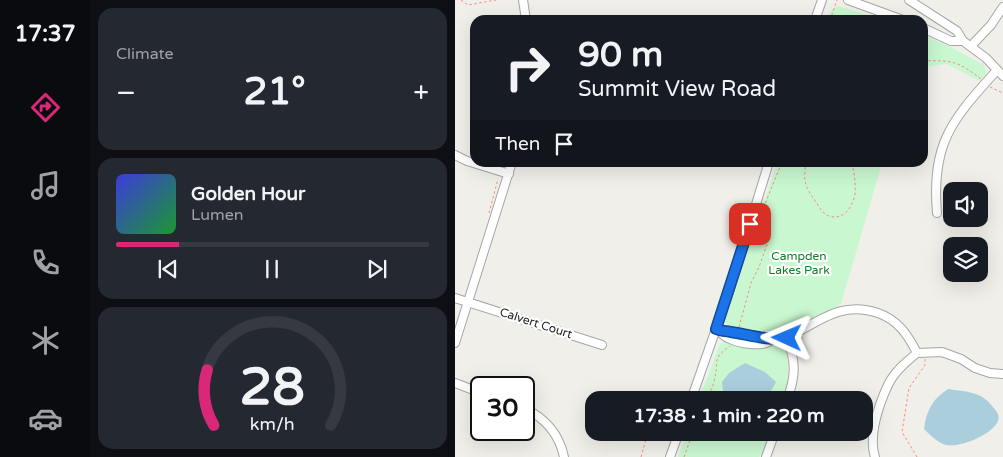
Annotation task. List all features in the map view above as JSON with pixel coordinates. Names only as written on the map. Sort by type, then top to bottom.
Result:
[{"type":"street","points":[[523,0],[525,15]]},
{"type":"street","points":[[817,15],[822,0]]},
{"type":"street","points":[[848,0],[889,15]]},
{"type":"street","points":[[909,0],[957,31],[963,41],[986,58],[1000,73],[986,83],[962,110],[945,139],[936,175],[937,213]]},
{"type":"street","points":[[971,46],[991,24],[1003,7]]},
{"type":"street","points":[[928,30],[951,41],[963,41]]},
{"type":"street","points":[[455,155],[470,162]]},
{"type":"street","points":[[486,167],[509,174]]},
{"type":"street","points":[[455,343],[511,167]]},
{"type":"street","points":[[695,391],[719,331],[768,167]]},
{"type":"street","name":"Calvert Court","points":[[455,298],[602,345]]},
{"type":"street","points":[[719,331],[728,331],[736,337],[767,337],[772,340],[787,338],[829,314],[844,310],[860,309],[885,316],[898,324],[909,336],[920,353]]},
{"type":"street","points":[[787,338],[795,361],[794,375],[790,391]]},
{"type":"street","points":[[875,457],[872,442],[874,426],[888,384],[899,369],[920,353],[942,352],[950,354],[975,368],[990,373],[1003,374]]},
{"type":"street","points":[[455,383],[470,389]]},
{"type":"street","points":[[535,414],[553,429],[564,457]]},
{"type":"street","points":[[670,457],[676,441]]},
{"type":"street","points":[[767,457],[772,441]]},
{"type":"path","points":[[461,0],[468,5],[496,0]]},
{"type":"path","points":[[832,15],[837,0]]},
{"type":"path","points":[[928,61],[947,60],[958,63],[992,88],[1003,93]]},
{"type":"path","points":[[711,391],[718,358],[720,353],[730,347],[736,337],[751,283],[769,239],[770,231],[765,204],[780,167]]},
{"type":"path","points":[[805,167],[806,190],[826,214],[837,217],[849,210],[855,196],[853,167]]},
{"type":"path","points":[[917,457],[902,432],[909,388],[925,366],[920,353]]},
{"type":"path","points":[[641,457],[645,441]]},
{"type":"path","points":[[684,457],[690,441]]},
{"type":"green space","points":[[838,6],[869,15],[829,15],[830,11]]},
{"type":"green space","points":[[928,37],[984,65],[986,74],[979,81],[947,64],[928,67]]},
{"type":"green space","name":"Campden Lakes Park","points":[[776,167],[881,167],[841,304],[794,327],[777,332],[730,329],[725,321]]},
{"type":"green space","points":[[725,341],[754,348],[780,345],[785,349],[788,363],[785,391],[702,391],[719,345]]},
{"type":"green space","points":[[684,441],[768,441],[765,450],[759,457],[678,457]]},
{"type":"water","points":[[745,363],[765,372],[776,382],[771,391],[723,391],[722,382],[729,373]]},
{"type":"water","points":[[948,389],[973,393],[984,398],[998,414],[998,421],[982,436],[965,443],[949,445],[935,439],[924,429],[926,417],[934,402]]},
{"type":"route","points":[[750,224],[716,329],[722,332],[728,331],[755,337],[767,337],[772,340],[787,338]]}]
